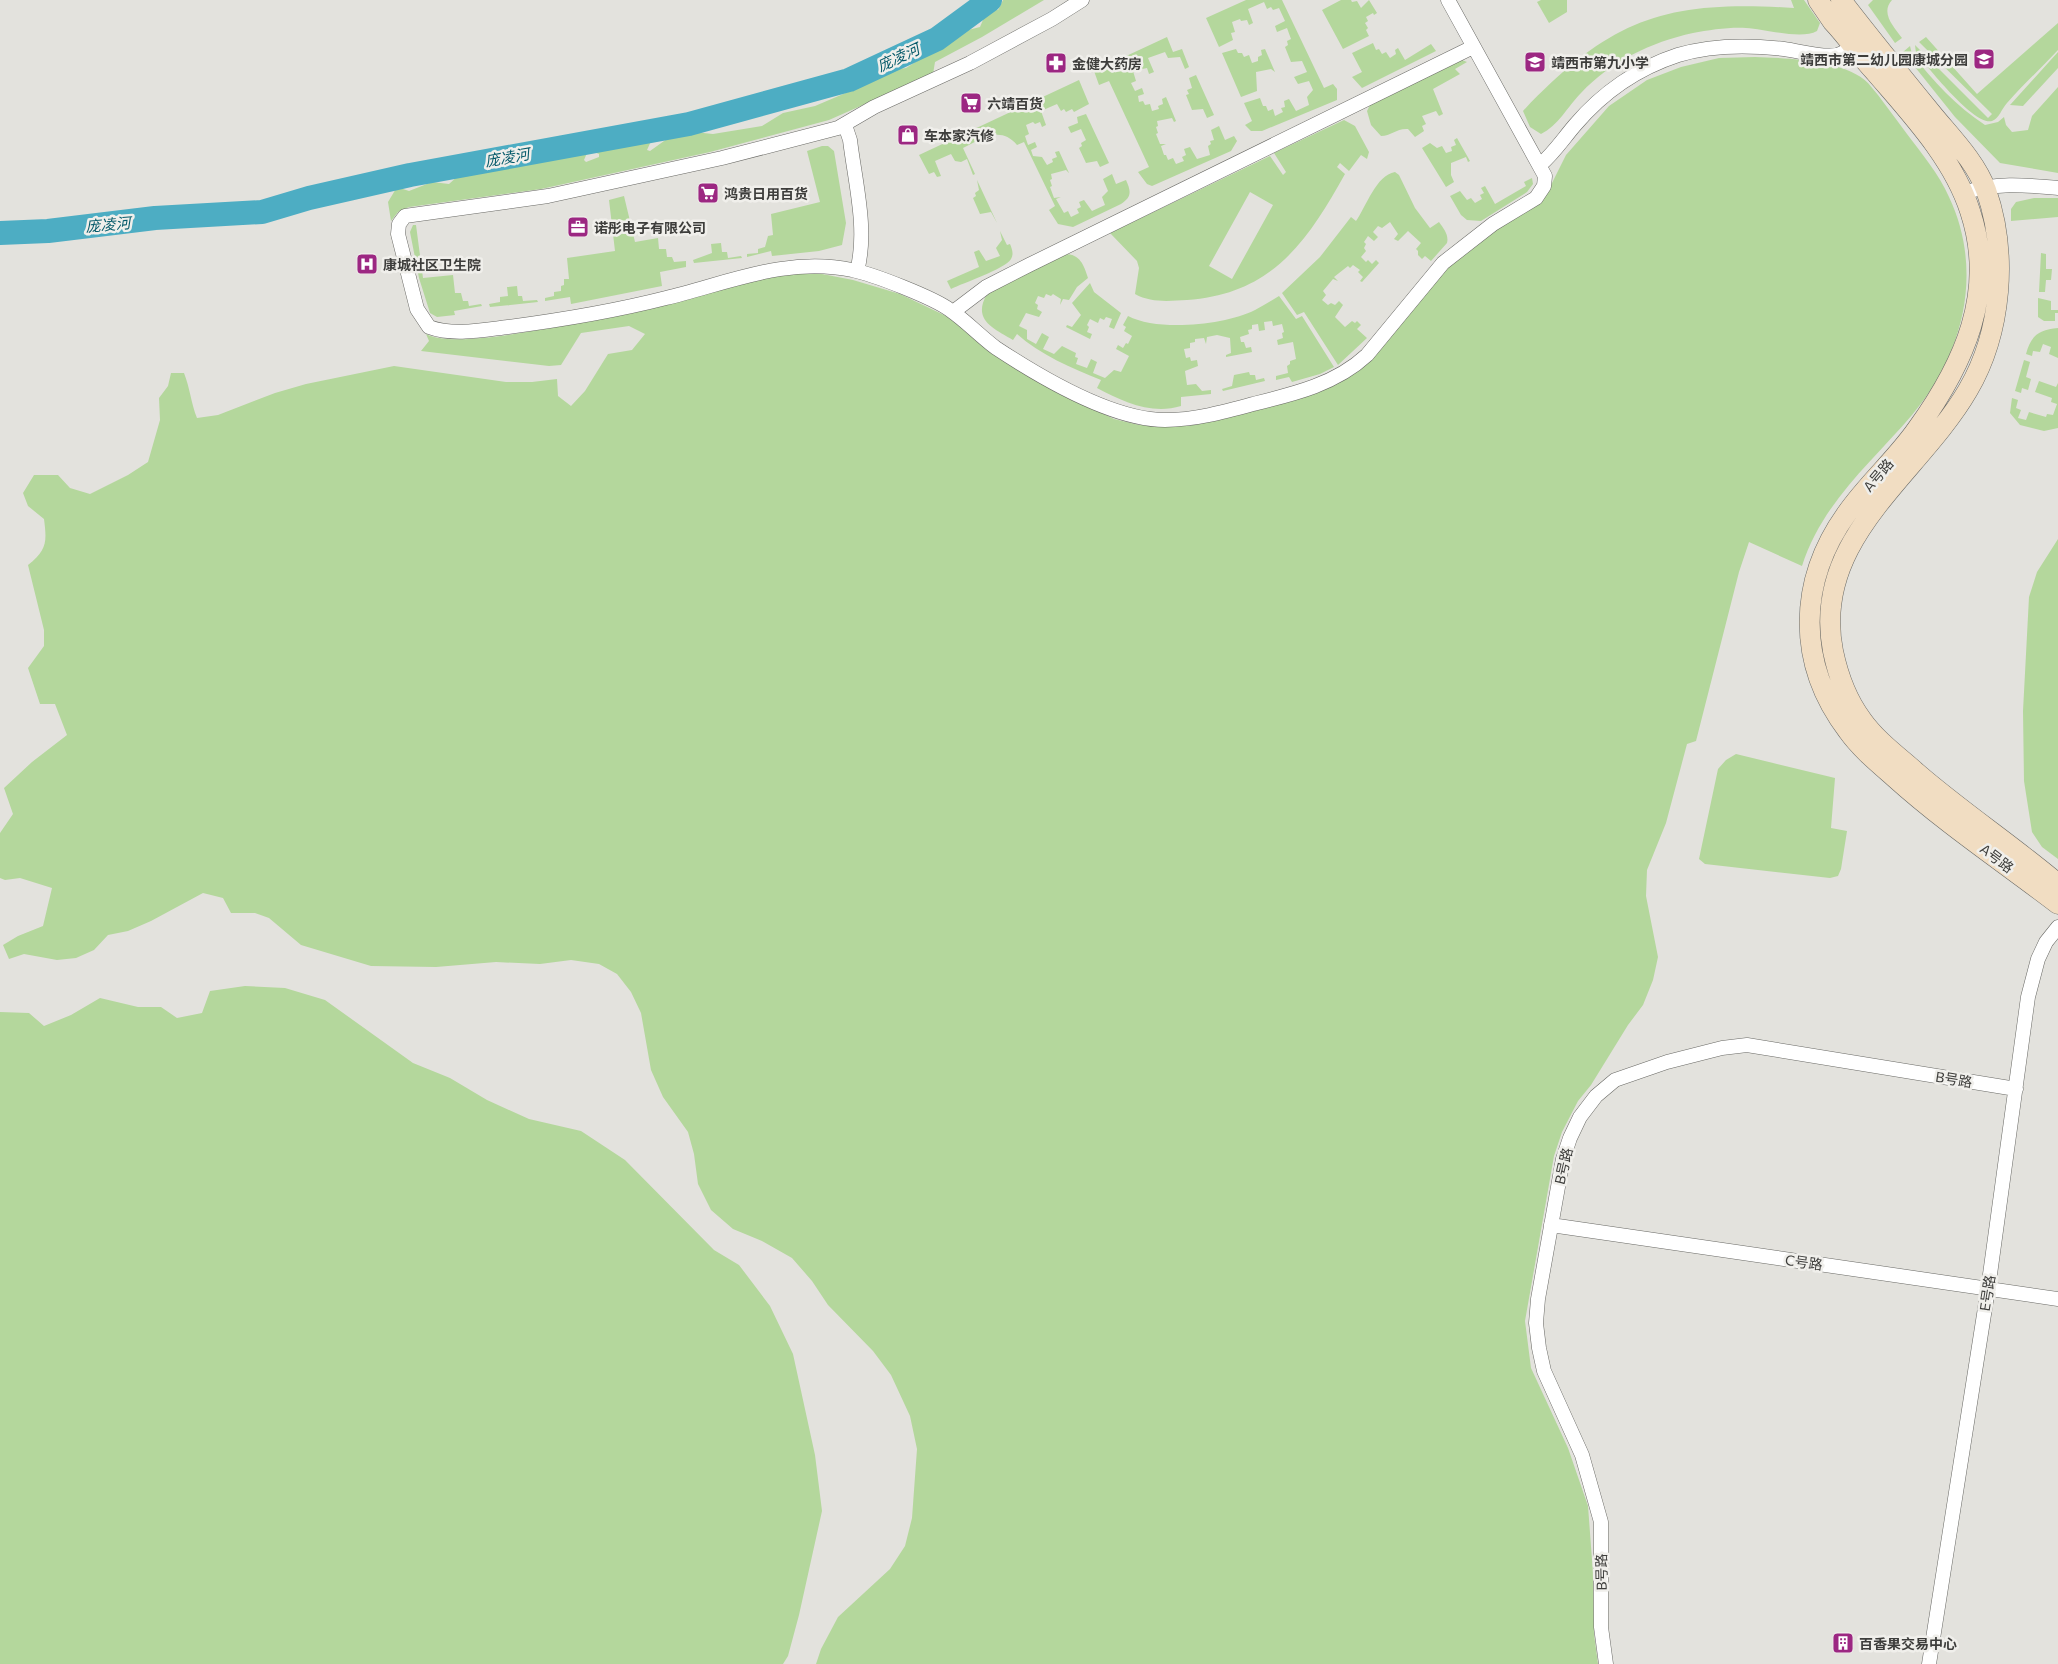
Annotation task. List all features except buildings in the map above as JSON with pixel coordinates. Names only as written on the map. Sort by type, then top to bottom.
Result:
[{"type":"street","points":[[1082,0],[1003,46],[943,77],[874,107],[845,125],[722,158],[548,196],[409,214],[401,220],[398,234],[417,309],[429,327],[441,331],[462,331],[530,324],[606,310],[666,298],[790,266],[829,267],[857,271],[935,301],[971,325],[994,346],[1032,370],[1120,414],[1163,420],[1188,419],[1228,411],[1321,385],[1354,367],[1387,332],[1443,263],[1493,224],[1536,198],[1544,186],[1545,176],[1540,165],[1448,0]]},
{"type":"street","name":"A号路","points":[[1818,0],[1861,40],[1949,133],[1985,186],[1994,219],[1999,275],[1994,317],[1986,346],[1968,390],[1934,437],[1863,524],[1848,547],[1837,573],[1831,604],[1830,634],[1836,665],[1847,696],[1862,720],[1882,743],[1935,789],[2058,884]]},
{"type":"street","name":"A号路","points":[[1841,0],[1861,40],[1937,149],[1964,194],[1978,243],[1978,265],[1976,311],[1965,347],[1947,384],[1915,432],[1866,488],[1832,537],[1814,582],[1809,610],[1810,636],[1816,666],[1833,708],[1848,732],[1917,798],[2058,904]]},
{"type":"street","points":[[1540,165],[1556,150],[1601,98],[1634,75],[1663,61],[1691,52],[1722,48],[1765,48],[1838,55],[1861,40]]},
{"type":"street","points":[[953,312],[986,287],[1029,264],[1473,47]]},
{"type":"street","points":[[845,125],[850,140],[861,234],[862,251],[857,271]]},
{"type":"street","points":[[1964,194],[1985,186],[2058,188]]},
{"type":"street","name":"E号路","points":[[1929,1664],[1988,1289],[2030,984],[2042,950],[2058,928]]},
{"type":"street","name":"B号路","points":[[1606,1664],[1601,1627],[1601,1522],[1582,1456],[1544,1371],[1536,1322],[1538,1299],[1563,1159],[1580,1117],[1596,1096],[1615,1080],[1667,1062],[1722,1048],[1747,1046],[2016,1089]]},
{"type":"street","name":"C号路","points":[[1551,1226],[2058,1300]]},
{"type":"green space","points":[[1003,0],[1044,0],[982,37],[935,62],[933,74],[829,120],[710,152],[541,189],[409,207],[398,212],[391,221],[388,202],[397,187],[409,191],[432,182],[449,184],[458,176],[481,165],[503,164],[513,159],[538,161],[550,154],[578,150],[587,153],[584,160],[586,162],[599,157],[599,154],[591,148],[599,144],[635,141],[649,136],[652,139],[647,150],[650,151],[671,136],[684,131],[713,134],[762,126],[783,113],[815,106],[862,86],[885,71],[906,68],[936,49],[948,45],[964,31],[980,27],[988,8],[992,7],[998,10]]},
{"type":"green space","points":[[1246,0],[1282,0],[1324,88],[1333,84],[1337,89],[1337,100],[1262,131],[1251,131],[1245,125],[1252,121],[1244,103],[1260,98],[1263,106],[1266,106],[1268,111],[1273,109],[1275,116],[1283,112],[1281,108],[1285,107],[1284,101],[1289,99],[1296,111],[1309,105],[1307,97],[1313,90],[1309,81],[1298,84],[1294,77],[1307,72],[1302,61],[1291,62],[1285,47],[1288,45],[1287,41],[1291,39],[1287,28],[1277,32],[1275,26],[1285,21],[1279,8],[1273,10],[1271,7],[1267,9],[1264,2],[1248,9],[1253,23],[1249,25],[1247,20],[1241,21],[1240,19],[1232,22],[1235,32],[1231,33],[1233,40],[1219,47],[1206,18]]},
{"type":"green space","points":[[1341,0],[1357,1],[1361,8],[1369,0],[1377,13],[1366,17],[1368,21],[1365,23],[1368,28],[1366,30],[1369,36],[1343,49],[1322,10]]},
{"type":"green space","points":[[1541,0],[1567,0],[1567,12],[1549,23],[1537,2]]},
{"type":"green space","points":[[1791,0],[1804,0],[1820,23],[1817,31],[1793,34],[1746,28],[1726,28],[1693,33],[1662,42],[1632,55],[1605,72],[1581,93],[1553,126],[1541,134],[1530,127],[1523,111],[1555,79],[1585,54],[1614,35],[1644,21],[1676,12],[1750,6],[1794,8]]},
{"type":"green space","points":[[1873,0],[1892,0],[1887,10],[1888,15],[1892,25],[1902,38],[1895,43],[1868,5]]},
{"type":"green space","points":[[2058,23],[2058,50],[2013,96],[1997,118],[1992,121],[1984,120],[1963,105],[1916,53],[1915,45],[1988,118],[1992,114],[1919,42],[1926,37],[1977,94]]},
{"type":"green space","points":[[1167,37],[1173,52],[1182,49],[1189,67],[1185,69],[1180,57],[1168,58],[1165,52],[1148,58],[1154,72],[1149,74],[1147,68],[1133,71],[1136,81],[1131,83],[1135,91],[1142,88],[1144,94],[1138,96],[1139,102],[1143,101],[1145,105],[1150,104],[1152,111],[1159,109],[1158,106],[1163,104],[1162,99],[1166,97],[1176,121],[1174,122],[1172,118],[1157,121],[1158,133],[1156,134],[1160,144],[1166,144],[1161,146],[1164,155],[1166,155],[1168,160],[1173,158],[1176,164],[1184,161],[1182,157],[1186,155],[1184,149],[1190,147],[1197,159],[1210,155],[1208,146],[1211,144],[1210,141],[1214,140],[1211,130],[1219,126],[1225,140],[1234,136],[1237,141],[1231,151],[1152,186],[1147,184],[1138,172],[1149,167],[1109,81],[1099,85],[1094,71]]},
{"type":"green space","points":[[1373,43],[1376,50],[1379,49],[1382,54],[1386,52],[1390,58],[1396,54],[1395,50],[1398,48],[1405,60],[1431,44],[1436,51],[1362,88],[1352,77],[1362,72],[1352,53]]},
{"type":"green space","points":[[1910,46],[1912,54],[1937,83],[1964,110],[1985,125],[1998,122],[2004,117],[2006,125],[2012,132],[2028,130],[2032,116],[2058,87],[2058,173],[2000,163],[1955,117],[1903,52]]},
{"type":"green space","points":[[1236,49],[1244,57],[1249,55],[1252,63],[1258,61],[1258,57],[1262,55],[1261,50],[1265,49],[1275,72],[1271,69],[1256,72],[1257,91],[1241,97],[1222,53]]},
{"type":"green space","points":[[2058,52],[2058,68],[2023,106],[2010,105]]},
{"type":"green space","points":[[1719,58],[1783,58],[1831,65],[1858,75],[1868,83],[1930,164],[1949,197],[1960,225],[1965,254],[1966,282],[1963,311],[1956,339],[1945,366],[1930,391],[1912,415],[1864,467],[1835,503],[1811,543],[1802,566],[1749,542],[1739,572],[1696,741],[1687,744],[1666,823],[1647,870],[1646,896],[1658,957],[1653,980],[1643,1005],[1628,1025],[1591,1085],[1578,1101],[1562,1132],[1554,1156],[1525,1321],[1531,1368],[1568,1448],[1588,1506],[1593,1573],[1594,1634],[1598,1664],[816,1664],[821,1649],[838,1617],[890,1569],[905,1546],[912,1518],[917,1449],[910,1416],[891,1375],[873,1351],[828,1305],[812,1281],[792,1258],[762,1241],[733,1229],[711,1210],[698,1184],[694,1154],[688,1132],[663,1097],[651,1070],[641,1013],[631,992],[617,974],[599,964],[571,960],[540,964],[496,962],[436,967],[371,966],[301,945],[269,918],[255,913],[231,913],[223,898],[203,893],[151,921],[128,931],[108,935],[94,950],[76,958],[57,960],[24,954],[9,959],[3,945],[18,936],[43,926],[52,888],[20,878],[5,880],[0,878],[0,833],[13,814],[4,788],[32,762],[67,735],[55,704],[40,704],[28,668],[44,646],[44,630],[28,565],[42,550],[45,534],[44,519],[28,506],[23,493],[34,475],[58,475],[70,488],[90,494],[128,475],[148,462],[160,420],[159,398],[168,386],[171,373],[184,373],[197,418],[218,415],[275,393],[306,384],[394,366],[506,382],[532,382],[557,379],[558,396],[571,406],[585,391],[608,354],[632,350],[645,334],[629,326],[581,333],[561,365],[549,366],[421,351],[429,341],[426,334],[452,339],[492,337],[599,318],[784,273],[822,274],[853,280],[900,294],[944,315],[1092,408],[1114,419],[1139,425],[1188,426],[1261,409],[1327,388],[1449,264],[1547,193],[1566,155],[1609,106],[1647,80],[1681,67]]},
{"type":"green space","points":[[1462,60],[1467,62],[1455,69],[1460,74],[1433,89],[1443,114],[1439,116],[1436,111],[1422,116],[1426,124],[1422,126],[1424,131],[1415,137],[1408,129],[1381,136],[1371,125],[1367,111],[1370,105]]},
{"type":"green space","points":[[1196,75],[1214,115],[1207,118],[1203,109],[1192,110],[1186,95],[1189,94],[1187,90],[1192,88],[1189,78]]},
{"type":"green space","points":[[1079,80],[1089,104],[1074,112],[1072,109],[1066,112],[1064,109],[1061,111],[1057,104],[1041,111],[1046,125],[1042,127],[1040,122],[1035,124],[1033,122],[1026,125],[1029,134],[1025,136],[1028,145],[1035,142],[1037,147],[1031,150],[1033,156],[1042,157],[1047,165],[1053,162],[1052,159],[1057,157],[1055,152],[1059,151],[1069,173],[1066,170],[1051,174],[1052,186],[1050,187],[1054,198],[1061,197],[1056,199],[1064,213],[1068,211],[1071,217],[1079,213],[1077,209],[1081,207],[1079,202],[1084,200],[1092,211],[1105,205],[1102,197],[1108,191],[1103,179],[1112,174],[1116,184],[1126,180],[1129,187],[1130,194],[1121,204],[1073,227],[1058,224],[1049,210],[1055,206],[1024,142],[1017,145],[1011,139],[1004,136],[997,135],[984,138],[963,148],[975,174],[973,175],[967,159],[961,162],[955,161],[951,154],[935,161],[941,176],[937,177],[934,172],[929,174],[919,155]]},
{"type":"green space","points":[[1086,114],[1109,163],[1100,167],[1097,161],[1086,163],[1079,148],[1082,146],[1081,143],[1086,140],[1081,129],[1071,133],[1068,127],[1078,123],[1077,117]]},
{"type":"green space","points":[[1344,120],[1355,126],[1369,152],[1367,159],[1361,155],[1349,171],[1340,163],[1337,167],[1345,174],[1316,222],[1284,260],[1264,275],[1242,287],[1217,296],[1167,301],[1147,299],[1135,294],[1139,268],[1137,261],[1110,233],[1270,156],[1283,175],[1286,172],[1274,153]],"holes":[[[1250,192],[1273,205],[1232,279],[1209,266]]]},
{"type":"green space","points":[[1457,138],[1470,161],[1468,162],[1466,157],[1451,163],[1451,175],[1454,182],[1446,187],[1422,148],[1430,143],[1437,148],[1442,146],[1446,153],[1452,151],[1451,147],[1456,145],[1454,140]]},
{"type":"green space","points":[[828,146],[834,151],[846,223],[842,245],[819,251],[772,256],[771,251],[747,257],[747,254],[758,253],[758,249],[765,247],[768,236],[773,235],[771,214],[820,202],[807,151]]},
{"type":"green space","points":[[1395,172],[1399,175],[1415,208],[1430,228],[1439,222],[1447,235],[1447,243],[1431,261],[1425,256],[1422,259],[1418,255],[1416,249],[1421,243],[1408,231],[1398,241],[1394,239],[1398,234],[1390,222],[1382,228],[1378,226],[1373,232],[1378,237],[1374,241],[1368,236],[1364,242],[1366,244],[1364,248],[1366,251],[1361,257],[1366,262],[1368,260],[1372,264],[1376,260],[1379,263],[1362,282],[1360,281],[1363,277],[1358,272],[1360,270],[1353,265],[1350,268],[1348,266],[1334,277],[1338,281],[1333,279],[1323,291],[1326,295],[1322,300],[1328,305],[1331,303],[1335,305],[1339,301],[1343,305],[1335,317],[1345,327],[1352,321],[1355,323],[1357,321],[1361,325],[1357,329],[1367,338],[1338,365],[1304,312],[1297,315],[1282,293],[1320,257],[1351,217],[1356,221],[1377,185],[1388,174]]},
{"type":"green space","points":[[1532,178],[1533,184],[1527,192],[1481,221],[1467,220],[1461,215],[1450,196],[1460,191],[1467,200],[1471,198],[1475,203],[1482,199],[1480,195],[1484,193],[1481,188],[1485,186],[1495,204],[1526,186],[1524,182]]},
{"type":"green space","points":[[977,180],[997,223],[991,212],[980,214],[973,198],[979,190]]},
{"type":"green space","points":[[624,196],[635,242],[658,238],[659,249],[666,249],[667,257],[672,257],[674,262],[686,261],[686,267],[660,272],[662,286],[571,304],[570,297],[545,301],[545,298],[554,296],[554,292],[561,291],[564,279],[569,279],[567,258],[615,251],[609,200]]},
{"type":"green space","points":[[2034,198],[2058,198],[2058,217],[2011,221],[2011,209],[2016,202]]},
{"type":"green space","points":[[413,225],[416,225],[423,278],[453,275],[455,293],[461,293],[463,301],[468,301],[469,306],[481,304],[482,306],[454,311],[455,315],[437,317],[430,313],[419,278],[410,232]]},
{"type":"green space","points":[[1000,231],[1007,245],[1010,244],[1011,246],[1013,253],[1011,259],[993,271],[951,289],[947,281],[979,267],[974,252],[979,250],[986,261],[1000,256],[996,248],[1002,240]]},
{"type":"green space","points":[[721,243],[722,252],[727,252],[728,258],[741,256],[742,258],[694,263],[693,260],[712,253],[711,244]]},
{"type":"green space","points":[[2041,253],[2046,254],[2046,269],[2052,269],[2051,280],[2046,280],[2045,292],[2039,292]]},
{"type":"green space","points":[[1065,254],[1070,254],[1081,261],[1088,278],[1077,287],[1069,300],[1063,299],[1060,305],[1061,299],[1053,294],[1051,296],[1046,294],[1044,298],[1038,296],[1035,303],[1038,305],[1037,309],[1042,312],[1039,317],[1026,313],[1019,326],[1027,330],[1027,339],[1036,344],[1042,333],[1049,337],[1043,349],[1054,354],[1062,346],[1076,353],[1075,357],[1078,358],[1076,364],[1087,368],[1091,359],[1097,362],[1093,373],[1105,378],[1114,370],[1121,372],[1129,356],[1116,349],[1118,345],[1123,348],[1126,343],[1128,344],[1132,336],[1124,331],[1126,327],[1123,325],[1128,316],[1156,324],[1192,325],[1210,323],[1242,315],[1279,296],[1296,319],[1302,316],[1334,367],[1320,374],[1292,382],[1289,377],[1276,380],[1276,376],[1288,373],[1287,366],[1290,364],[1290,361],[1296,359],[1293,342],[1278,345],[1277,340],[1283,338],[1282,324],[1273,326],[1272,321],[1264,322],[1265,330],[1259,331],[1258,324],[1252,325],[1252,329],[1248,330],[1249,334],[1240,337],[1241,342],[1244,342],[1246,348],[1251,347],[1252,352],[1226,357],[1226,355],[1231,353],[1230,338],[1217,335],[1207,337],[1206,344],[1204,338],[1195,339],[1195,342],[1190,343],[1190,348],[1184,349],[1186,358],[1190,357],[1191,361],[1197,360],[1198,366],[1185,371],[1187,385],[1196,384],[1202,391],[1211,390],[1211,394],[1181,397],[1181,406],[1159,409],[1138,406],[1117,398],[1097,388],[1101,380],[1046,355],[1017,334],[1013,340],[992,327],[983,317],[983,303],[987,294]]},
{"type":"green space","points":[[1090,283],[1094,292],[1121,313],[1114,329],[1109,327],[1112,319],[1106,317],[1104,320],[1100,318],[1098,323],[1090,319],[1087,325],[1089,327],[1087,332],[1092,334],[1090,339],[1066,327],[1067,325],[1072,327],[1081,315],[1072,303]]},
{"type":"green space","points":[[517,286],[518,296],[522,296],[523,301],[537,300],[538,302],[490,307],[489,304],[500,302],[500,297],[508,296],[507,287]]},
{"type":"green space","points":[[2038,298],[2051,301],[2051,310],[2058,310],[2058,313],[2055,313],[2055,321],[2044,321],[2038,317]]},
{"type":"green space","points":[[2058,328],[2058,358],[2049,354],[2051,347],[2043,344],[2040,352],[2033,351],[2032,356],[2026,354],[2033,338],[2046,330]]},
{"type":"green space","points":[[2024,360],[2030,362],[2026,377],[2031,379],[2028,390],[2022,388],[2021,393],[2015,391]]},
{"type":"green space","points":[[1249,372],[1250,375],[1255,375],[1256,380],[1264,378],[1265,381],[1223,391],[1222,389],[1232,386],[1234,375]]},
{"type":"green space","points":[[2039,381],[2056,387],[2058,383],[2058,428],[2044,431],[2020,425],[2010,413],[2012,398],[2018,400],[2016,408],[2021,410],[2018,418],[2026,420],[2029,412],[2046,417],[2047,414],[2053,415],[2057,404],[2051,402],[2052,398],[2035,392]]},
{"type":"green space","points":[[2058,539],[2058,859],[2042,847],[2032,832],[2024,781],[2023,711],[2029,597],[2037,572]]},
{"type":"green space","points":[[1736,754],[1835,778],[1831,828],[1847,831],[1841,869],[1838,876],[1830,878],[1705,864],[1699,859],[1718,769],[1726,760]]},
{"type":"green space","points":[[245,986],[285,988],[325,1000],[413,1063],[450,1078],[487,1100],[529,1119],[581,1131],[625,1160],[714,1250],[739,1265],[770,1306],[793,1354],[815,1455],[822,1511],[799,1615],[788,1656],[783,1664],[0,1664],[0,1012],[29,1013],[44,1026],[71,1015],[100,998],[138,1007],[161,1007],[177,1018],[202,1013],[210,991]]},
{"type":"waterway","name":"庞凌河","points":[[0,233],[48,231],[155,218],[262,212],[309,198],[410,175],[689,124],[849,80],[937,39],[990,0]]},
{"type":"place","name":"靖西市第二幼儿园康城分园","points":[[1984,59]]},
{"type":"place","name":"靖西市第九小学","points":[[1535,62]]},
{"type":"place","name":"金健大药房","points":[[1056,63]]},
{"type":"place","name":"六靖百货","points":[[971,103]]},
{"type":"place","name":"车本家汽修","points":[[908,135]]},
{"type":"place","name":"鸿贵日用百货","points":[[708,193]]},
{"type":"place","name":"诺彤电子有限公司","points":[[578,227]]},
{"type":"place","name":"康城社区卫生院","points":[[367,264]]},
{"type":"place","name":"百香果交易中心","points":[[1843,1643]]}]
